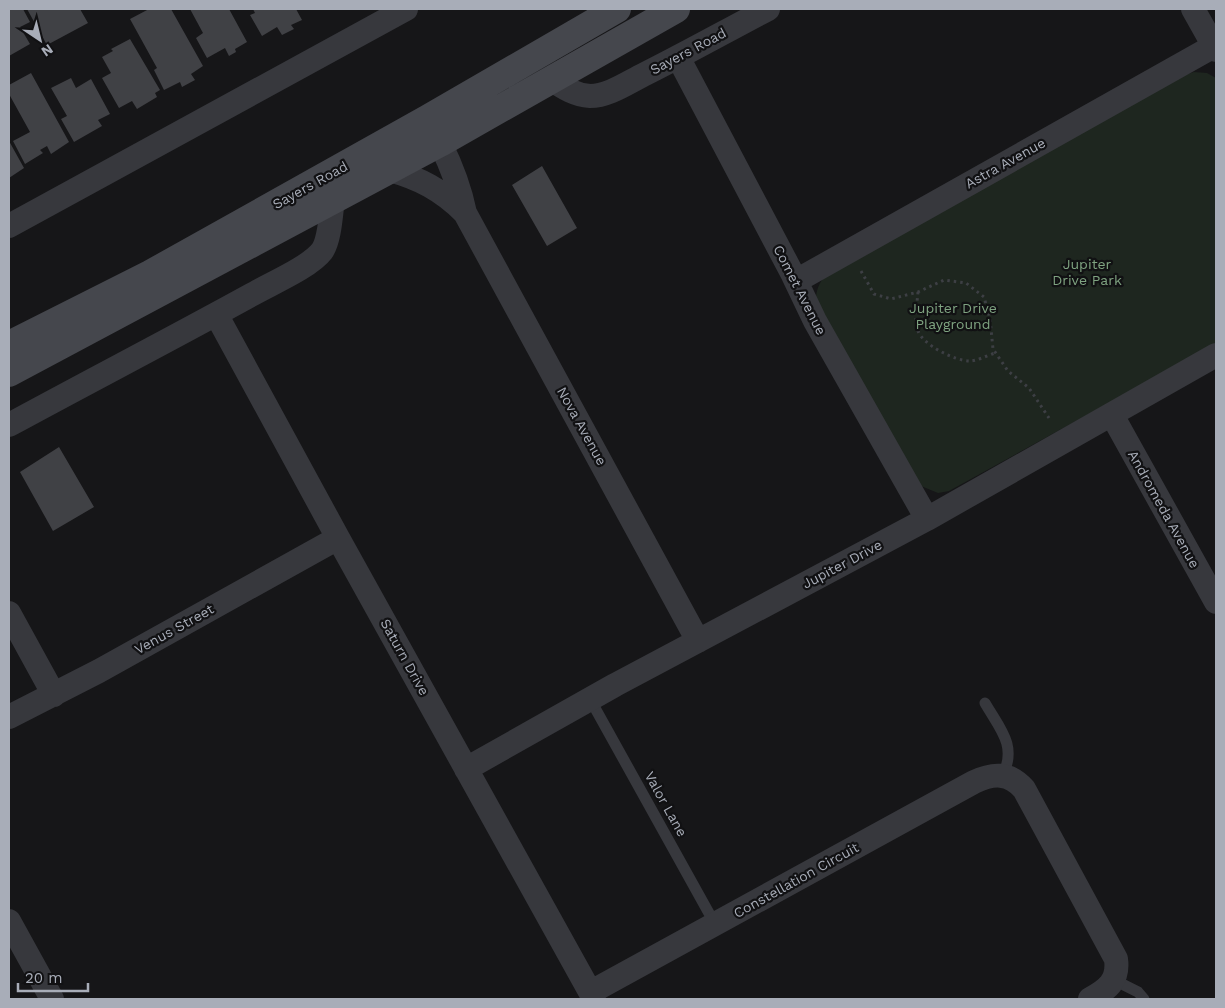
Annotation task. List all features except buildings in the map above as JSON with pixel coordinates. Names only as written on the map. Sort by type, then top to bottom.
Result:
[{"type":"main road","name":"Sayers Road","points":[[9,345],[433,131],[552,80],[676,9]]},
{"type":"main road","name":"Sayers Road","points":[[9,372],[388,170],[433,131],[605,11]]},
{"type":"street","points":[[9,226],[406,9]]},
{"type":"street","name":"Sayers Road","points":[[552,80],[578,95],[605,94],[768,9]]},
{"type":"street","points":[[1193,9],[1215,48]]},
{"type":"street","name":"Astra Avenue","points":[[796,280],[1215,48]]},
{"type":"street","name":"Comet Avenue","points":[[678,57],[796,280],[815,321],[928,519]]},
{"type":"street","name":"Nova Avenue","points":[[433,131],[452,167],[465,213],[698,640]]},
{"type":"street","name":"Nova Avenue","points":[[388,170],[413,177],[428,184],[465,213]]},
{"type":"street","name":"Sayers Road","points":[[9,424],[216,314],[316,257],[324,249],[333,199]]},
{"type":"street","name":"Saturn Drive","points":[[216,314],[338,538],[593,996]]},
{"type":"street","name":"Jupiter Drive","points":[[466,769],[698,640],[928,519],[1216,355]]},
{"type":"street","name":"Andromeda Avenue","points":[[1112,415],[1216,602]]},
{"type":"street","name":"Venus Street","points":[[9,717],[54,695],[338,538]]},
{"type":"street","points":[[9,613],[54,695]]},
{"type":"street","points":[[1003,775],[1013,778],[1024,788],[1116,959],[1117,973],[1114,980],[1102,992],[1090,999]]},
{"type":"street","name":"Constellation Circuit","points":[[593,996],[716,924],[974,782],[990,776],[1003,775]]},
{"type":"street","points":[[9,921],[52,999]]},
{"type":"lane","name":"Valor Lane","points":[[590,699],[716,924]]},
{"type":"lane","points":[[985,703],[1006,740],[1009,755],[1008,765],[1003,775]]},
{"type":"lane","points":[[1114,980],[1138,992],[1144,999]]},
{"type":"path","points":[[848,251],[874,294],[890,299],[918,292],[944,280],[966,282],[984,297],[990,319],[995,353],[1008,371],[1030,388],[1049,418]]},
{"type":"path","points":[[918,292],[916,315],[918,332],[933,347],[945,355],[970,361],[995,353]]},
{"type":"green space","name":"Jupiter Drive Park","points":[[1194,72],[1207,73],[1216,78],[1216,344],[949,491],[938,493],[921,486],[816,306],[816,296],[821,281],[827,273],[1181,76]]},
{"type":"park label","name":"Jupiter Drive Playground","points":[[953,316]]}]
